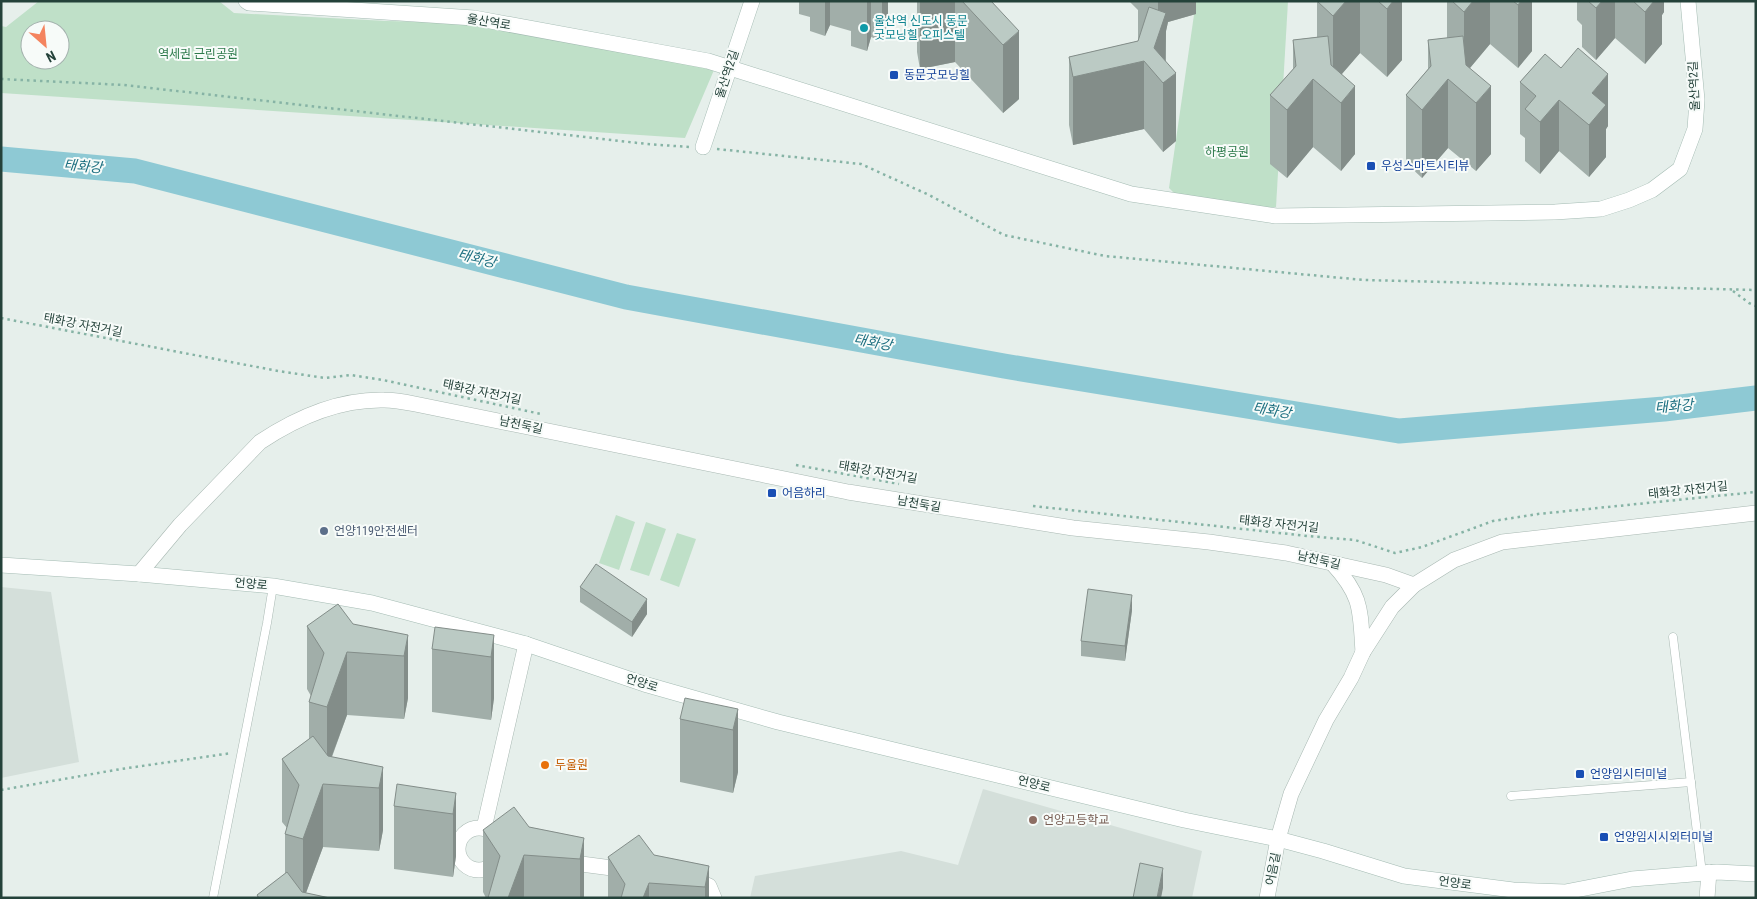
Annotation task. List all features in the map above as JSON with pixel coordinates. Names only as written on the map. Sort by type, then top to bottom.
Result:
[{"type":"street","name":"울산역로","points":[[246,1],[249,3],[474,18],[708,61],[1131,194],[1276,216],[1555,212],[1602,209],[1652,190],[1680,169]]},
{"type":"street","name":"울산역2길","points":[[703,147],[752,1]]},
{"type":"street","name":"울산역2길","points":[[1680,169],[1695,129],[1697,100],[1688,1]]},
{"type":"street","name":"남천둑길","points":[[139,574],[180,525],[260,442],[275,432],[317,412],[363,401],[384,400],[415,404],[867,495],[1073,528],[1286,552],[1386,575],[1414,585]]},
{"type":"street","points":[[1278,839],[1290,794],[1326,720],[1351,678],[1363,652],[1392,607],[1414,585],[1454,560],[1502,542],[1756,513]]},
{"type":"street","name":"언양로","points":[[1,564],[273,586],[372,603],[526,644],[644,684],[778,722],[1184,820],[1278,839],[1404,876],[1513,890],[1565,892],[1632,879],[1705,873],[1756,874]]},
{"type":"street","points":[[1333,564],[1346,578],[1360,606],[1363,652]]},
{"type":"street","points":[[484,828],[526,644]]},
{"type":"street","points":[[484,828],[496,836],[505,854],[490,867],[483,870],[470,868],[460,858],[458,845],[461,838],[471,829],[484,828]]},
{"type":"street","name":"어음길","points":[[1267,898],[1278,839]]},
{"type":"street","points":[[548,860],[645,872]]},
{"type":"street","points":[[1705,873],[1707,898]]},
{"type":"street","points":[[674,876],[694,879],[709,886],[714,898]]},
{"type":"lane","points":[[213,898],[273,586]]},
{"type":"lane","points":[[1673,637],[1690,782],[1705,873]]},
{"type":"lane","points":[[1511,796],[1690,782]]},
{"type":"path","points":[[1,79],[124,85],[637,143],[703,147],[861,164],[929,196],[1004,235],[1105,256],[1364,280],[1756,290]]},
{"type":"path","points":[[1732,290],[1756,306]]},
{"type":"path","name":"태화강 자전거길","points":[[1,318],[278,371],[325,378],[351,375],[383,380],[546,415]]},
{"type":"path","name":"태화강 자전거길","points":[[787,464],[900,484]]},
{"type":"path","name":"태화강 자전거길","points":[[1033,506],[1355,540],[1395,552],[1422,546],[1493,521],[1538,514],[1756,492]]},
{"type":"path","points":[[1,790],[241,751]]},
{"type":"shaded area","points":[[1,587],[51,592],[79,762],[1,778]]},
{"type":"shaded area","name":"언양고등학교","points":[[983,789],[1202,851],[1192,898],[750,898],[755,876],[901,851],[958,865]]},
{"type":"green space","name":"역세권 근린공원","points":[[39,1],[219,1],[234,13],[387,21],[473,23],[714,70],[685,138],[1,93],[1,26],[6,27]]},
{"type":"green space","name":"하평공원","points":[[1196,1],[1288,1],[1276,207],[1233,209],[1183,202],[1169,188]]},
{"type":"green space","points":[[616,515],[635,522],[619,570],[599,563]]},
{"type":"green space","points":[[646,522],[666,529],[649,576],[630,570]]},
{"type":"green space","points":[[677,533],[696,539],[679,587],[660,580]]},
{"type":"building","points":[[962,1],[991,1],[1019,31],[1003,45]]},
{"type":"building","points":[[1317,1],[1346,1],[1333,16]]},
{"type":"building","points":[[1378,1],[1393,1],[1387,9]]},
{"type":"building","points":[[1452,1],[1473,1],[1464,12]]},
{"type":"building","points":[[1513,1],[1521,1],[1518,5]]},
{"type":"building","points":[[1588,1],[1602,1],[1596,8]]},
{"type":"building","points":[[1633,1],[1654,1],[1645,12]]},
{"type":"building","points":[[1149,7],[1166,13],[1154,48],[1176,73],[1163,83],[1144,61],[1073,77],[1069,57],[1138,41]]},
{"type":"building","points":[[1328,36],[1331,65],[1355,86],[1341,103],[1313,79],[1287,110],[1270,95],[1296,66],[1293,40]]},
{"type":"building","points":[[1463,36],[1466,65],[1491,86],[1476,103],[1448,79],[1422,110],[1406,95],[1431,66],[1428,40]]},
{"type":"building","points":[[1578,48],[1608,74],[1592,93],[1606,105],[1589,125],[1559,100],[1540,122],[1525,109],[1536,96],[1520,82],[1545,54],[1561,68]]},
{"type":"building","points":[[596,564],[647,599],[632,622],[580,587]]},
{"type":"building","points":[[1088,589],[1132,595],[1125,646],[1081,641]]},
{"type":"building","points":[[338,604],[353,624],[408,635],[404,656],[347,652],[327,707],[309,702],[324,653],[307,626]]},
{"type":"building","points":[[435,627],[494,635],[491,657],[432,649]]},
{"type":"building","points":[[685,698],[738,709],[733,730],[680,719]]},
{"type":"building","points":[[313,736],[328,756],[383,767],[379,788],[323,784],[303,839],[285,834],[299,785],[282,759]]},
{"type":"building","points":[[397,784],[456,793],[453,814],[394,806]]},
{"type":"building","points":[[514,807],[529,827],[584,838],[580,859],[524,855],[508,898],[488,898],[500,856],[483,830]]},
{"type":"building","points":[[639,835],[654,855],[709,866],[705,887],[649,883],[643,898],[621,898],[625,884],[608,857]]},
{"type":"building","points":[[1140,863],[1163,868],[1157,898],[1133,898]]},
{"type":"building","points":[[287,872],[302,892],[330,898],[259,898],[257,895]]},
{"type":"waterway","name":"태화강","points":[[1,159],[135,171],[626,297],[1004,366],[1399,431],[1664,409],[1756,398]]},
{"type":"place","name":"울산역 신도시 동문 굿모닝힐 오피스텔","points":[[864,28]]},
{"type":"place","name":"동문굿모닝힐","points":[[894,75]]},
{"type":"place","name":"우성스마트시티뷰","points":[[1371,166]]},
{"type":"place","name":"어음하리","points":[[772,493]]},
{"type":"place","name":"언양119안전센터","points":[[324,531]]},
{"type":"place","name":"두울원","points":[[545,765]]},
{"type":"place","name":"언양임시터미널","points":[[1580,774]]},
{"type":"place","name":"언양고등학교","points":[[1033,820]]},
{"type":"place","name":"언양임시시외터미널","points":[[1604,837]]}]
